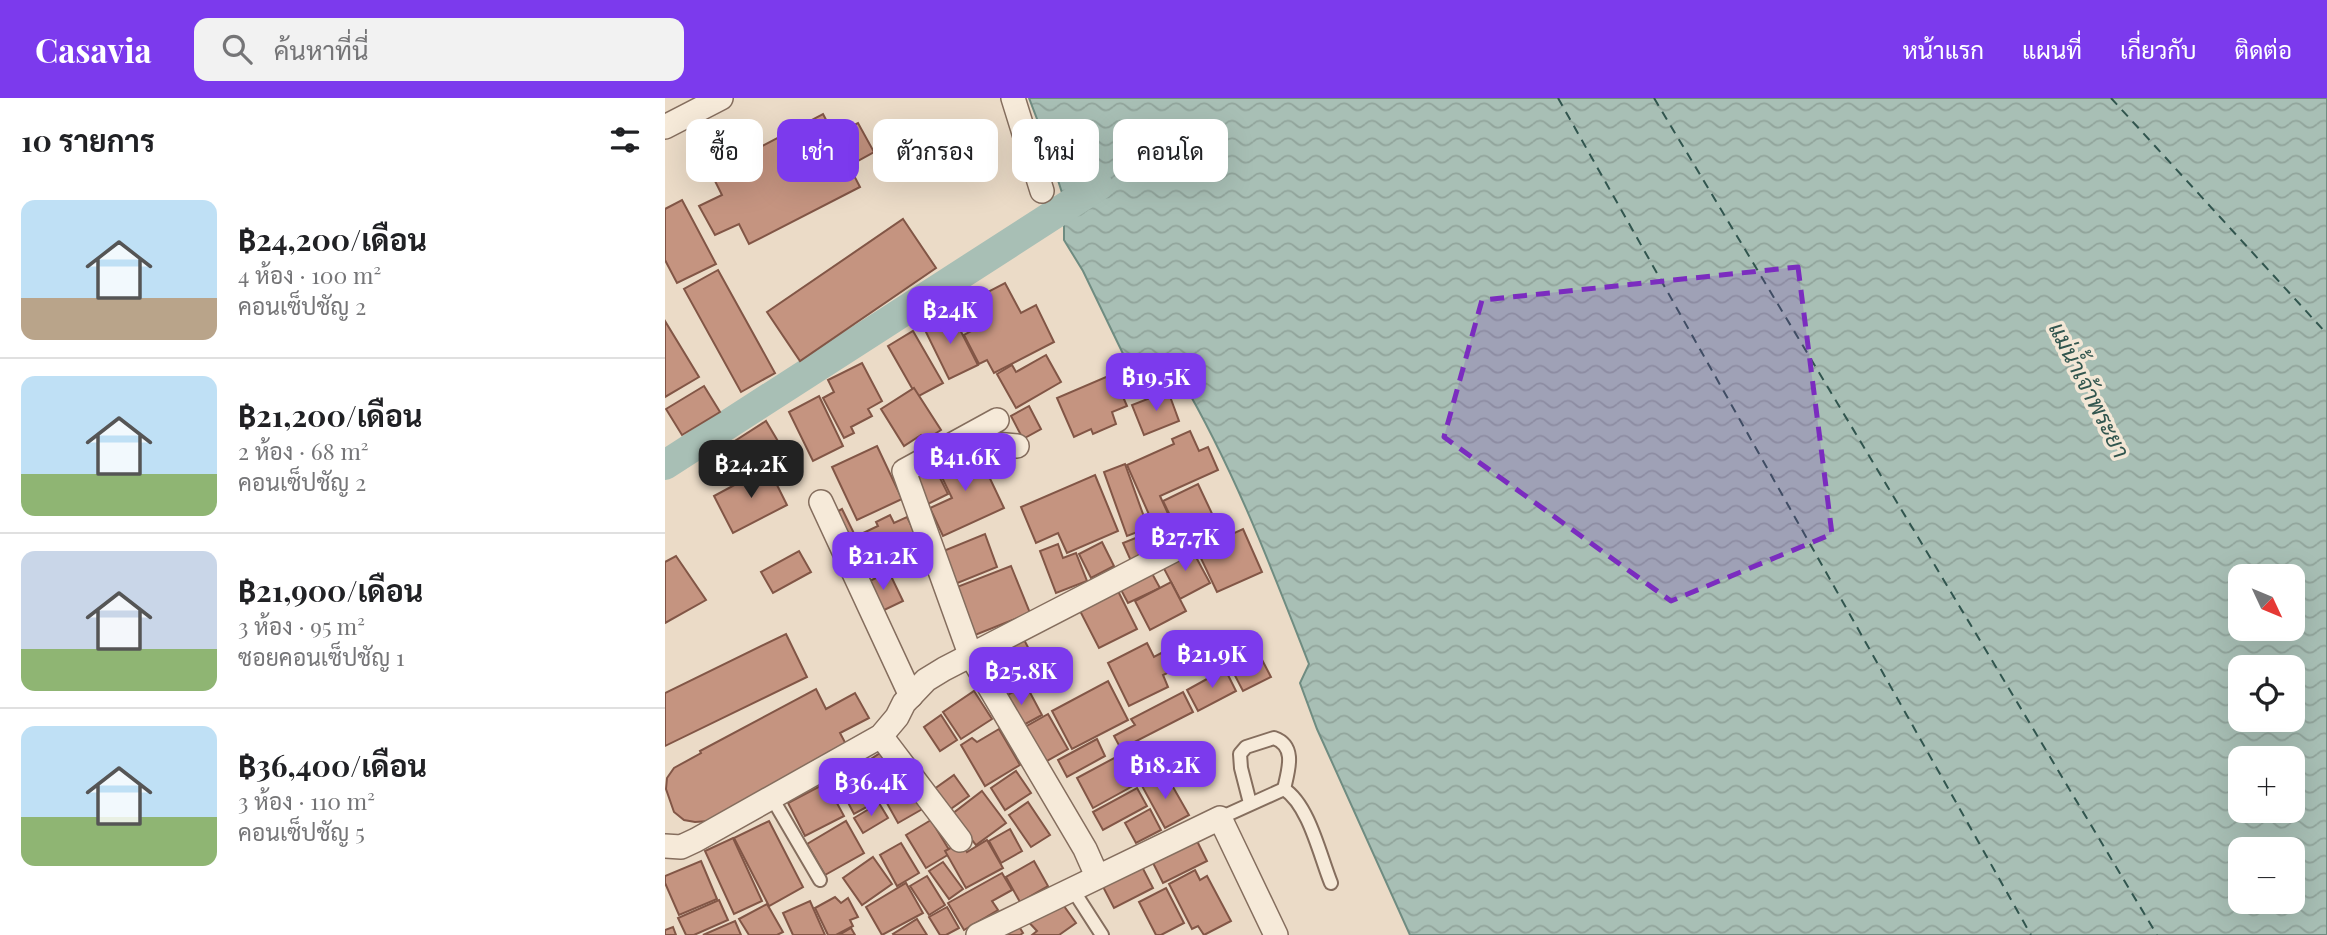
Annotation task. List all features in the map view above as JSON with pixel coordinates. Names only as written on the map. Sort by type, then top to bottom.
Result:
[{"type":"street","points":[[665,127],[720,98]]},
{"type":"street","points":[[1013,98],[1042,191]]},
{"type":"street","points":[[997,420],[904,471],[970,654],[1084,849],[1097,876]]},
{"type":"street","points":[[939,450],[961,451],[983,443],[1017,446]]},
{"type":"street","points":[[821,502],[911,696]]},
{"type":"street","points":[[665,846],[681,847],[881,736],[926,680],[970,654],[1217,528]]},
{"type":"street","points":[[881,736],[960,841]]},
{"type":"street","points":[[978,935],[1220,818],[1276,935]]},
{"type":"lane","points":[[1250,803],[1241,768],[1240,754],[1246,747],[1274,738],[1284,743],[1288,749],[1290,766],[1284,789]]},
{"type":"lane","points":[[1220,818],[1284,789]]},
{"type":"lane","points":[[1284,789],[1292,794],[1303,809],[1331,883]]},
{"type":"lane","points":[[772,798],[820,880]]},
{"type":"lane","points":[[1073,890],[1102,935]]},
{"type":"highlighted area","points":[[1798,267],[1832,534],[1671,601],[1444,437],[1482,300]]},
{"type":"water","name":"แม่น้ำเจ้าพระยา","points":[[1029,98],[2327,98],[2327,935],[1410,935],[1317,729],[1300,683],[1309,664],[1235,483],[1181,379],[1141,391],[1083,271],[1064,240],[1064,199],[1059,182],[1099,182],[1099,119],[1037,119]]},
{"type":"building","points":[[859,125],[873,150],[859,160]]},
{"type":"building","points":[[777,138],[777,182],[857,182],[860,187],[749,244],[739,224],[715,235],[699,206],[722,195],[716,182],[763,182],[763,146]]},
{"type":"building","points":[[682,200],[716,264],[677,283],[665,260],[665,209]]},
{"type":"building","points":[[903,219],[936,268],[800,361],[767,312]]},
{"type":"building","points":[[718,270],[775,373],[741,392],[684,289]]},
{"type":"building","points":[[1005,283],[1021,313],[1036,305],[1054,342],[994,373],[987,360],[979,364],[964,335],[973,330],[968,320],[978,314],[974,307],[982,303],[978,297]]},
{"type":"building","points":[[951,312],[978,365],[949,379],[923,326]]},
{"type":"building","points":[[665,321],[699,377],[665,397]]},
{"type":"building","points":[[913,331],[943,383],[917,397],[888,346]]},
{"type":"building","points":[[1046,355],[1061,382],[1016,408],[997,374],[1012,365],[1016,372]]},
{"type":"building","points":[[862,363],[882,401],[868,409],[872,416],[851,427],[854,433],[844,438],[823,398],[834,392],[828,380]]},
{"type":"building","points":[[1113,374],[1127,406],[1112,412],[1116,424],[1093,434],[1091,429],[1074,437],[1057,398]]},
{"type":"building","points":[[704,386],[720,412],[682,435],[666,409]]},
{"type":"building","points":[[914,388],[941,430],[925,440],[921,435],[904,446],[881,409]]},
{"type":"building","points":[[1168,391],[1179,421],[1144,435],[1132,405]]},
{"type":"building","points":[[819,396],[843,446],[813,461],[789,412]]},
{"type":"building","points":[[1029,406],[1041,429],[1023,439],[1011,416]]},
{"type":"building","points":[[766,421],[779,443],[740,468],[727,446]]},
{"type":"building","points":[[1190,431],[1199,451],[1208,447],[1218,470],[1160,496],[1179,538],[1163,546],[1127,465],[1174,444],[1172,439]]},
{"type":"building","points":[[877,446],[902,499],[857,520],[832,467]]},
{"type":"building","points":[[975,447],[1004,508],[943,536],[930,508],[952,498],[936,465]]},
{"type":"building","points":[[931,460],[948,494],[928,504],[911,471]]},
{"type":"building","points":[[1125,464],[1148,528],[1127,536],[1104,472]]},
{"type":"building","points":[[768,467],[787,505],[733,533],[714,496]]},
{"type":"building","points":[[1095,475],[1118,531],[1067,553],[1058,533],[1036,543],[1021,507]]},
{"type":"building","points":[[1198,484],[1215,520],[1180,536],[1163,501]]},
{"type":"building","points":[[842,509],[872,570],[860,576],[831,515]]},
{"type":"building","points":[[890,515],[894,523],[907,517],[918,539],[874,560],[861,534],[878,526],[876,522]]},
{"type":"building","points":[[1243,529],[1262,572],[1217,592],[1197,550]]},
{"type":"building","points":[[985,534],[997,567],[955,584],[941,552]]},
{"type":"building","points":[[1143,535],[1151,551],[1131,561],[1123,543]]},
{"type":"building","points":[[1102,542],[1114,566],[1091,578],[1079,554]]},
{"type":"building","points":[[1058,544],[1063,558],[1076,553],[1087,581],[1056,593],[1040,551]]},
{"type":"building","points":[[1190,546],[1210,583],[1180,599],[1161,563]]},
{"type":"building","points":[[799,551],[811,572],[773,593],[761,572]]},
{"type":"building","points":[[676,556],[706,600],[665,623],[665,562]]},
{"type":"building","points":[[1011,566],[1030,613],[975,635],[957,587]]},
{"type":"building","points":[[1149,568],[1160,588],[1128,603],[1118,584]]},
{"type":"building","points":[[889,572],[903,601],[878,613],[863,584]]},
{"type":"building","points":[[1171,582],[1186,611],[1150,630],[1135,601]]},
{"type":"building","points":[[1117,589],[1137,629],[1099,648],[1079,609]]},
{"type":"building","points":[[786,634],[807,677],[665,746],[665,693]]},
{"type":"building","points":[[1021,634],[1042,674],[1000,696],[979,656]]},
{"type":"building","points":[[1147,643],[1154,657],[1167,650],[1176,669],[1163,675],[1168,687],[1129,706],[1108,663]]},
{"type":"building","points":[[1259,654],[1271,677],[1243,691],[1231,668]]},
{"type":"building","points":[[1225,669],[1236,691],[1198,711],[1187,690]]},
{"type":"building","points":[[1108,681],[1128,720],[1072,749],[1052,711]]},
{"type":"building","points":[[1026,685],[1042,715],[1016,729],[1000,699]]},
{"type":"building","points":[[816,689],[826,709],[855,693],[869,718],[840,733],[849,750],[710,821],[684,820],[674,812],[666,789],[667,778],[674,768],[701,753],[700,751]]},
{"type":"building","points":[[974,691],[992,719],[961,739],[943,712]]},
{"type":"building","points":[[1183,692],[1193,712],[1121,749],[1114,736],[1135,725],[1131,719]]},
{"type":"building","points":[[1048,714],[1068,749],[1038,766],[1018,731]]},
{"type":"building","points":[[941,715],[957,740],[940,751],[924,727]]},
{"type":"building","points":[[999,729],[1020,765],[985,786],[961,745],[972,738],[977,742]]},
{"type":"building","points":[[1097,739],[1105,756],[1067,777],[1058,760]]},
{"type":"building","points":[[888,748],[903,771],[879,788],[863,764]]},
{"type":"building","points":[[1131,749],[1147,778],[1093,808],[1077,778]]},
{"type":"building","points":[[861,764],[876,793],[872,799],[874,803],[854,814],[835,778]]},
{"type":"building","points":[[1016,771],[1031,793],[1005,810],[991,788]]},
{"type":"building","points":[[1165,773],[1189,815],[1165,828],[1142,786]]},
{"type":"building","points":[[907,774],[926,807],[898,823],[879,789]]},
{"type":"building","points":[[954,775],[969,796],[945,813],[930,792]]},
{"type":"building","points":[[826,783],[844,816],[805,836],[788,803]]},
{"type":"building","points":[[1137,788],[1147,806],[1103,830],[1093,812]]},
{"type":"building","points":[[982,791],[1006,823],[976,845],[952,814]]},
{"type":"building","points":[[1028,802],[1050,835],[1031,847],[1009,815]]},
{"type":"building","points":[[879,803],[888,818],[863,833],[854,818]]},
{"type":"building","points":[[1150,809],[1161,830],[1136,843],[1125,823]]},
{"type":"building","points":[[931,820],[951,853],[926,868],[906,835]]},
{"type":"building","points":[[769,821],[803,887],[769,906],[734,838]]},
{"type":"building","points":[[846,821],[864,853],[825,875],[807,844]]},
{"type":"building","points":[[1010,829],[1022,851],[1001,863],[989,841]]},
{"type":"building","points":[[1194,835],[1207,861],[1163,883],[1150,857]]},
{"type":"building","points":[[733,838],[762,901],[734,914],[705,851]]},
{"type":"building","points":[[987,840],[1003,868],[966,888],[945,851],[962,842],[967,852]]},
{"type":"building","points":[[901,843],[919,873],[897,886],[880,855]]},
{"type":"building","points":[[873,857],[892,884],[862,905],[843,878]]},
{"type":"building","points":[[701,861],[717,899],[679,915],[665,883],[665,876]]},
{"type":"building","points":[[1034,861],[1048,886],[1020,902],[1006,877]]},
{"type":"building","points":[[1139,861],[1153,888],[1114,908],[1100,881]]},
{"type":"building","points":[[943,862],[963,889],[949,899],[929,871]]},
{"type":"building","points":[[1195,870],[1200,880],[1207,876],[1231,921],[1204,935],[1198,926],[1192,929],[1169,884]]},
{"type":"building","points":[[1002,873],[1012,890],[992,901],[998,910],[964,930],[948,903]]},
{"type":"building","points":[[927,876],[945,905],[929,915],[910,886]]},
{"type":"building","points":[[906,883],[923,913],[882,935],[866,907]]},
{"type":"building","points":[[1166,888],[1184,923],[1156,935],[1139,902]]},
{"type":"building","points":[[835,897],[841,903],[848,898],[858,917],[850,920],[853,926],[836,935],[828,935],[815,908]]},
{"type":"building","points":[[1059,899],[1076,923],[1059,935],[1032,935],[1037,931],[1023,916]]},
{"type":"building","points":[[719,900],[728,920],[694,935],[686,935],[678,918]]},
{"type":"building","points":[[810,901],[825,935],[793,935],[783,913]]},
{"type":"building","points":[[767,904],[783,932],[777,935],[749,935],[739,919]]},
{"type":"building","points":[[947,907],[959,928],[940,935],[929,917]]},
{"type":"building","points":[[1014,918],[1023,933],[998,935]]},
{"type":"building","points":[[917,919],[927,935],[893,934]]},
{"type":"building","points":[[735,921],[741,935],[703,935]]},
{"type":"building","points":[[673,927],[676,935],[665,935],[665,930]]},
{"type":"building","points":[[851,928],[855,935],[839,935]]},
{"type":"waterway","points":[[665,465],[1098,186]]},
{"type":"ferry route","points":[[1558,98],[2031,935]]},
{"type":"ferry route","points":[[1654,98],[2157,935]]},
{"type":"ferry route","points":[[2111,98],[2327,334]]}]
